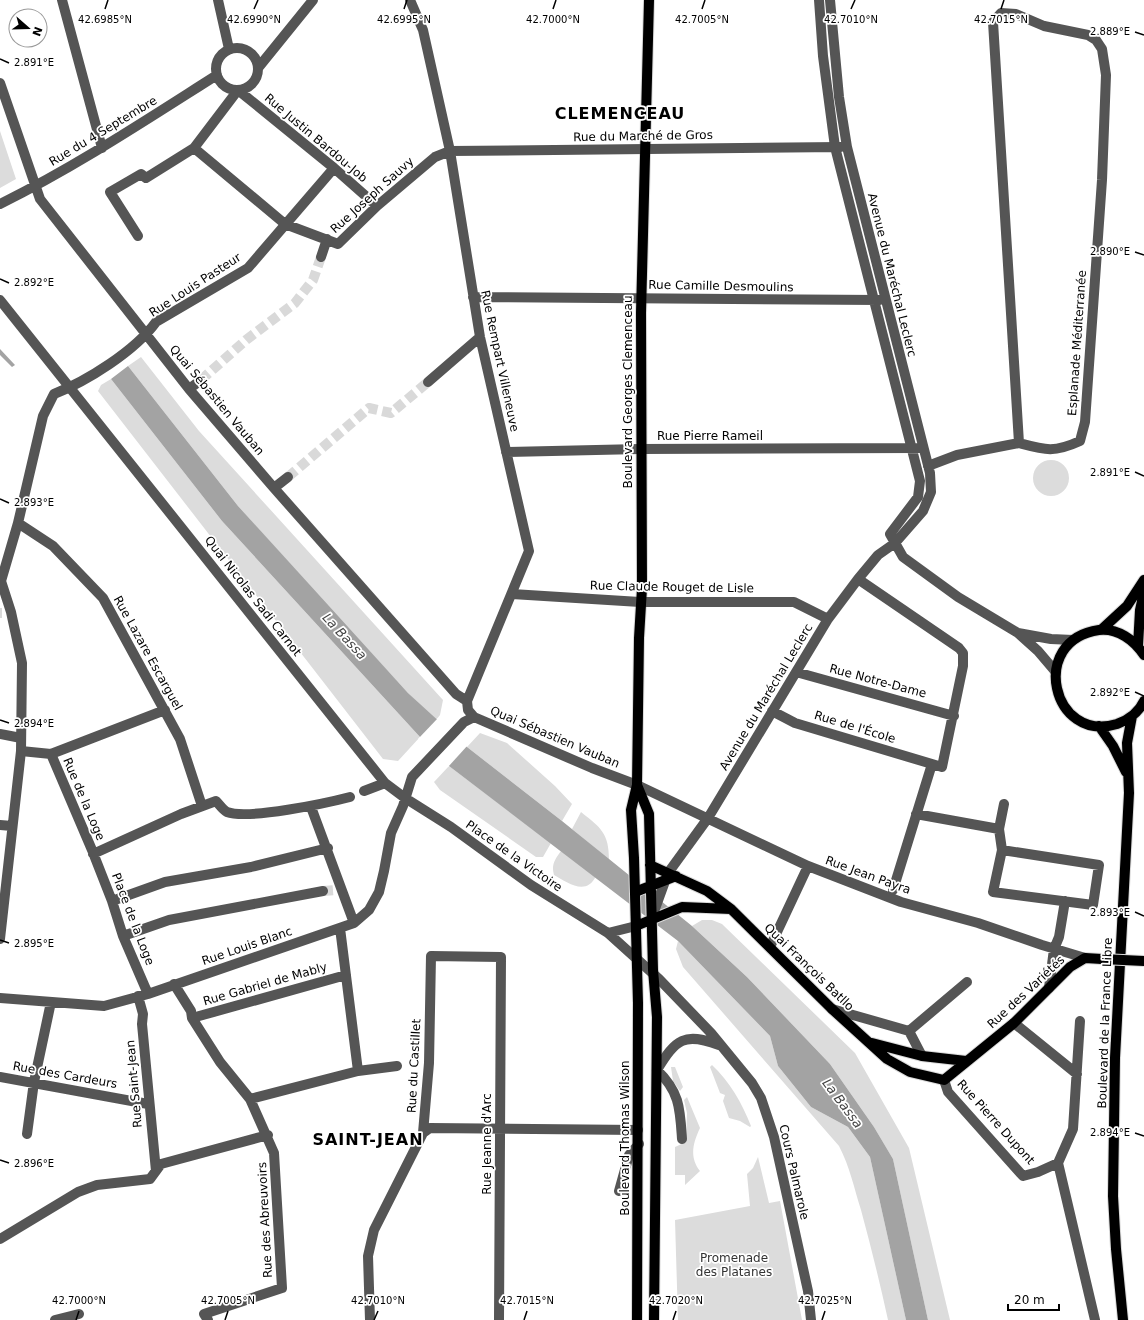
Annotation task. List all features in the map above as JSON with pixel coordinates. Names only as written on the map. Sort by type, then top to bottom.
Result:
[{"type":"main road","name":"Boulevard Georges Clemenceau","points":[[637,785],[640,602],[642,588],[640,449],[641,297],[649,0]]},
{"type":"main road","points":[[1101,630],[1127,606],[1144,580]]},
{"type":"main road","points":[[1138,646],[1140,610],[1144,592]]},
{"type":"main road","points":[[1144,655],[1138,646],[1128,637],[1115,632],[1101,630],[1086,633],[1073,640],[1058,659],[1055,670],[1055,684],[1058,697],[1065,708],[1074,717],[1086,723],[1099,726],[1122,722],[1132,716],[1144,701]]},
{"type":"main road","name":"Boulevard de la France Libre","points":[[1123,1320],[1113,1196],[1115,1058],[1128,831],[1127,743],[1132,716]]},
{"type":"main road","name":"Boulevard de la France Libre","points":[[1099,726],[1113,746],[1128,776]]},
{"type":"main road","points":[[637,785],[649,814],[657,1022],[654,1320]]},
{"type":"main road","name":"Boulevard Thomas Wilson","points":[[637,785],[631,810],[636,926],[638,1130],[637,1320]]},
{"type":"main road","name":"Quai François Batllo","points":[[650,865],[670,876],[707,891],[731,909],[832,1009],[887,1059],[910,1072],[944,1080]]},
{"type":"main road","points":[[635,895],[652,888],[670,876]]},
{"type":"main road","points":[[636,926],[652,918],[682,907],[731,909]]},
{"type":"main road","name":"Rue des Variétés","points":[[944,1080],[1014,1023],[1070,967],[1085,958]]},
{"type":"main road","name":"Rue Jean Payra","points":[[1085,958],[1144,961]]},
{"type":"main road","name":"Quai François Batllo","points":[[870,1043],[922,1056]]},
{"type":"main road","points":[[922,1056],[966,1061]]},
{"type":"street","points":[[62,0],[102,148]]},
{"type":"street","points":[[218,0],[229,49]]},
{"type":"street","points":[[258,68],[313,0]]},
{"type":"street","name":"Rue Rempart Villeneuve","points":[[410,0],[423,30],[450,151],[480,337],[529,551],[467,701]]},
{"type":"street","name":"Avenue du Maréchal Leclerc","points":[[670,876],[708,818],[828,619],[878,555],[895,543],[923,511],[931,492],[928,466],[918,448],[874,300],[835,147],[823,56],[819,0]]},
{"type":"street","name":"Avenue du Maréchal Leclerc","points":[[830,0],[839,97],[847,147],[918,448],[920,481],[918,497],[890,534],[895,543]]},
{"type":"street","name":"Esplanade Méditerranée","points":[[1002,14],[1016,14],[1044,26],[1088,34],[1096,40],[1102,49],[1106,75],[1102,180],[1085,422],[1080,441],[1063,449],[1040,449],[1019,443],[993,22],[1002,14]]},
{"type":"street","points":[[236,47],[249,51],[257,62],[258,68],[258,75],[250,86],[238,90],[225,87],[216,75],[218,60],[222,53],[236,47]]},
{"type":"street","name":"Rue du 4 Septembre","points":[[0,204],[34,187],[102,148],[216,75]]},
{"type":"street","name":"Quai Sébastien Vauban","points":[[0,83],[34,187],[40,199],[189,389],[274,488],[456,694],[467,701]]},
{"type":"street","points":[[138,236],[110,192],[141,174],[147,177],[194,148],[238,90]]},
{"type":"street","name":"Rue Justin Bardou-Job","points":[[238,90],[334,168],[377,206]]},
{"type":"street","name":"Rue du Marché de Gros","points":[[450,151],[847,147]]},
{"type":"street","name":"Rue Joseph Sauvy","points":[[194,148],[285,224],[338,244],[377,206],[435,157],[450,151]]},
{"type":"street","name":"Rue Louis Pasteur","points":[[0,581],[18,523],[43,416],[54,394],[87,380],[146,336],[156,322],[248,268],[334,168]]},
{"type":"street","points":[[321,258],[326,239]]},
{"type":"street","name":"Rue Camille Desmoulins","points":[[473,297],[884,299]]},
{"type":"street","name":"Quai Nicolas Sadi Carnot","points":[[0,300],[71,387],[385,783],[405,798]]},
{"type":"street","points":[[428,382],[480,337]]},
{"type":"street","points":[[189,389],[201,380]]},
{"type":"street","points":[[928,466],[957,455],[1019,443]]},
{"type":"street","name":"Rue Pierre Rameil","points":[[506,452],[640,449],[918,448]]},
{"type":"street","points":[[274,488],[288,477]]},
{"type":"street","name":"Rue Lazare Escarguel","points":[[18,523],[53,546],[103,598],[180,739],[202,806]]},
{"type":"street","points":[[895,543],[903,557],[920,571],[958,597],[1018,633],[1038,651],[1055,670]]},
{"type":"street","points":[[858,579],[959,648],[963,653],[964,666],[942,767],[932,764],[893,890]]},
{"type":"street","points":[[0,581],[7,612],[22,663],[21,750],[0,937]]},
{"type":"street","name":"Rue Claude Rouget de Lisle","points":[[512,594],[640,602],[794,602],[828,619]]},
{"type":"street","points":[[1018,633],[1051,640],[1073,640]]},
{"type":"street","name":"Rue Notre-Dame","points":[[796,672],[954,716]]},
{"type":"street","points":[[467,701],[468,710],[474,717]]},
{"type":"street","points":[[21,750],[52,754],[164,710]]},
{"type":"street","name":"Rue de l'École","points":[[772,711],[795,723],[932,764]]},
{"type":"street","name":"Quai Sébastien Vauban","points":[[405,798],[412,777],[464,722],[474,717],[592,768],[637,785]]},
{"type":"street","points":[[0,734],[21,738]]},
{"type":"street","name":"Rue de la Loge","points":[[52,754],[94,854]]},
{"type":"street","points":[[364,791],[385,783]]},
{"type":"street","name":"Rue Jean Payra","points":[[637,785],[808,866],[901,902],[1056,945],[1064,951],[1085,958]]},
{"type":"street","points":[[94,854],[216,801],[227,812],[265,813],[302,806],[311,807],[350,797]]},
{"type":"street","points":[[311,807],[328,848],[338,889],[354,923],[369,910],[378,892],[384,871],[391,833],[405,798]]},
{"type":"street","name":"Place de la Victoire","points":[[405,798],[451,827],[531,886],[608,933],[654,972]]},
{"type":"street","points":[[1002,850],[1099,865],[1093,905],[993,892],[1002,850],[999,829],[1004,804]]},
{"type":"street","points":[[916,814],[999,829]]},
{"type":"street","points":[[0,825],[12,826]]},
{"type":"street","points":[[112,901],[166,882],[251,867],[328,848]]},
{"type":"street","name":"Place de la Loge","points":[[94,854],[112,901],[143,995]]},
{"type":"street","points":[[770,947],[808,866]]},
{"type":"street","points":[[123,936],[169,920],[323,891]]},
{"type":"street","points":[[1048,988],[1064,902]]},
{"type":"street","name":"Rue Louis Blanc","points":[[0,998],[104,1006],[143,995],[354,923]]},
{"type":"street","points":[[608,933],[636,926]]},
{"type":"street","points":[[340,928],[358,1071]]},
{"type":"street","points":[[1064,951],[1070,967]]},
{"type":"street","name":"Rue Jeanne d'Arc","points":[[431,969],[431,956],[501,957],[499,1320]]},
{"type":"street","name":"Rue du Castillet","points":[[370,1320],[368,1256],[374,1230],[423,1133],[429,1063],[431,969]]},
{"type":"street","name":"Cours Palmarole","points":[[654,972],[711,1033],[719,1045],[752,1083],[761,1098],[769,1122],[808,1291],[811,1320]]},
{"type":"street","name":"Rue Gabriel de Mably","points":[[192,1018],[346,975]]},
{"type":"street","points":[[908,1031],[967,982]]},
{"type":"street","name":"Rue des Abreuvoirs","points":[[174,984],[191,1011],[192,1018],[220,1062],[250,1099],[268,1135],[274,1153],[282,1288],[206,1317]]},
{"type":"street","name":"Rue Saint-Jean","points":[[143,995],[142,1024],[148,1104],[158,1167]]},
{"type":"street","points":[[27,1134],[34,1082],[51,1002]]},
{"type":"street","points":[[832,1009],[908,1031],[922,1056]]},
{"type":"street","points":[[1080,1021],[1073,1129],[1058,1163],[1095,1320]]},
{"type":"street","points":[[1014,1023],[1077,1074]]},
{"type":"street","name":"Cours Palmarole","points":[[657,1070],[668,1051],[681,1040],[700,1038],[719,1045]]},
{"type":"street","points":[[250,1099],[358,1071],[397,1066]]},
{"type":"street","points":[[657,1070],[668,1080],[678,1099],[682,1139]]},
{"type":"street","name":"Rue des Cardeurs","points":[[0,1077],[148,1104]]},
{"type":"street","name":"Rue Pierre Dupont","points":[[944,1080],[948,1092],[1023,1176],[1038,1172],[1058,1163]]},
{"type":"street","points":[[423,1133],[430,1128],[638,1130]]},
{"type":"street","points":[[0,1239],[78,1192],[97,1185],[150,1179],[158,1167],[268,1135]]},
{"type":"street","points":[[619,1191],[629,1155],[638,1144]]},
{"type":"street","points":[[59,1320],[78,1314]]},
{"type":"green space","points":[[0,131],[16,179],[0,188]]},
{"type":"green space","points":[[141,357],[199,431],[443,700],[440,715],[436,720],[408,693],[238,506],[128,366]]},
{"type":"green space","points":[[111,379],[222,521],[420,737],[398,761],[383,759],[98,391],[101,385]]},
{"type":"green space","points":[[1055,460],[1064,465],[1068,471],[1068,485],[1064,491],[1055,496],[1047,496],[1038,491],[1034,485],[1033,474],[1038,465],[1044,461]]},
{"type":"green space","points":[[480,733],[507,743],[555,786],[572,804],[562,821],[467,747]]},
{"type":"green space","points":[[449,766],[551,843],[543,857],[536,857],[440,790],[434,782]]},
{"type":"green space","points":[[581,812],[599,827],[605,837],[609,851],[609,860],[572,829]]},
{"type":"green space","points":[[561,851],[596,876],[592,882],[587,886],[576,886],[554,875],[554,862]]},
{"type":"green space","points":[[702,920],[712,920],[722,924],[855,1053],[909,1148],[950,1320],[928,1320],[893,1159],[874,1127],[830,1064],[747,977],[692,926]]},
{"type":"green space","points":[[678,941],[770,1036],[778,1066],[811,1107],[848,1127],[870,1157],[906,1320],[888,1320],[861,1210],[849,1170],[839,1146],[683,967],[676,949]]},
{"type":"green space","points":[[712,1065],[735,1093],[751,1126],[750,1127],[740,1121],[729,1118],[723,1101],[725,1095],[720,1093],[710,1067]]},
{"type":"green space","points":[[671,1067],[675,1067],[683,1087],[680,1091],[673,1081]]},
{"type":"green space","points":[[687,1097],[700,1128],[694,1145],[693,1155],[700,1171],[685,1185],[685,1175],[675,1175],[675,1147],[686,1142],[687,1113],[684,1100]]},
{"type":"green space","name":"Promenade des Platanes","points":[[758,1157],[769,1203],[780,1201],[802,1320],[678,1320],[675,1220],[750,1206],[747,1174],[753,1168]]},
{"type":"water","points":[[0,349],[15,365],[12,367],[0,355]]},
{"type":"water","name":"La Bassa","points":[[128,366],[238,506],[408,693],[467,747],[562,821],[692,926],[747,977],[830,1064],[874,1127],[893,1159],[928,1320],[906,1320],[870,1157],[848,1127],[811,1107],[778,1066],[770,1036],[678,941],[449,766],[420,737],[222,521],[111,379]]},
{"type":"pier","points":[[438,718],[468,745],[448,767],[418,739]]},
{"type":"tunnel","points":[[201,380],[246,340],[295,303],[313,280],[321,257]]},
{"type":"tunnel","points":[[288,477],[369,408],[391,413],[428,382]]},
{"type":"tunnel","points":[[323,891],[335,890]]},
{"type":"district","name":"CLEMENCEAU","points":[[620,113]]},
{"type":"district","name":"SAINT-JEAN","points":[[368,1139]]}]
